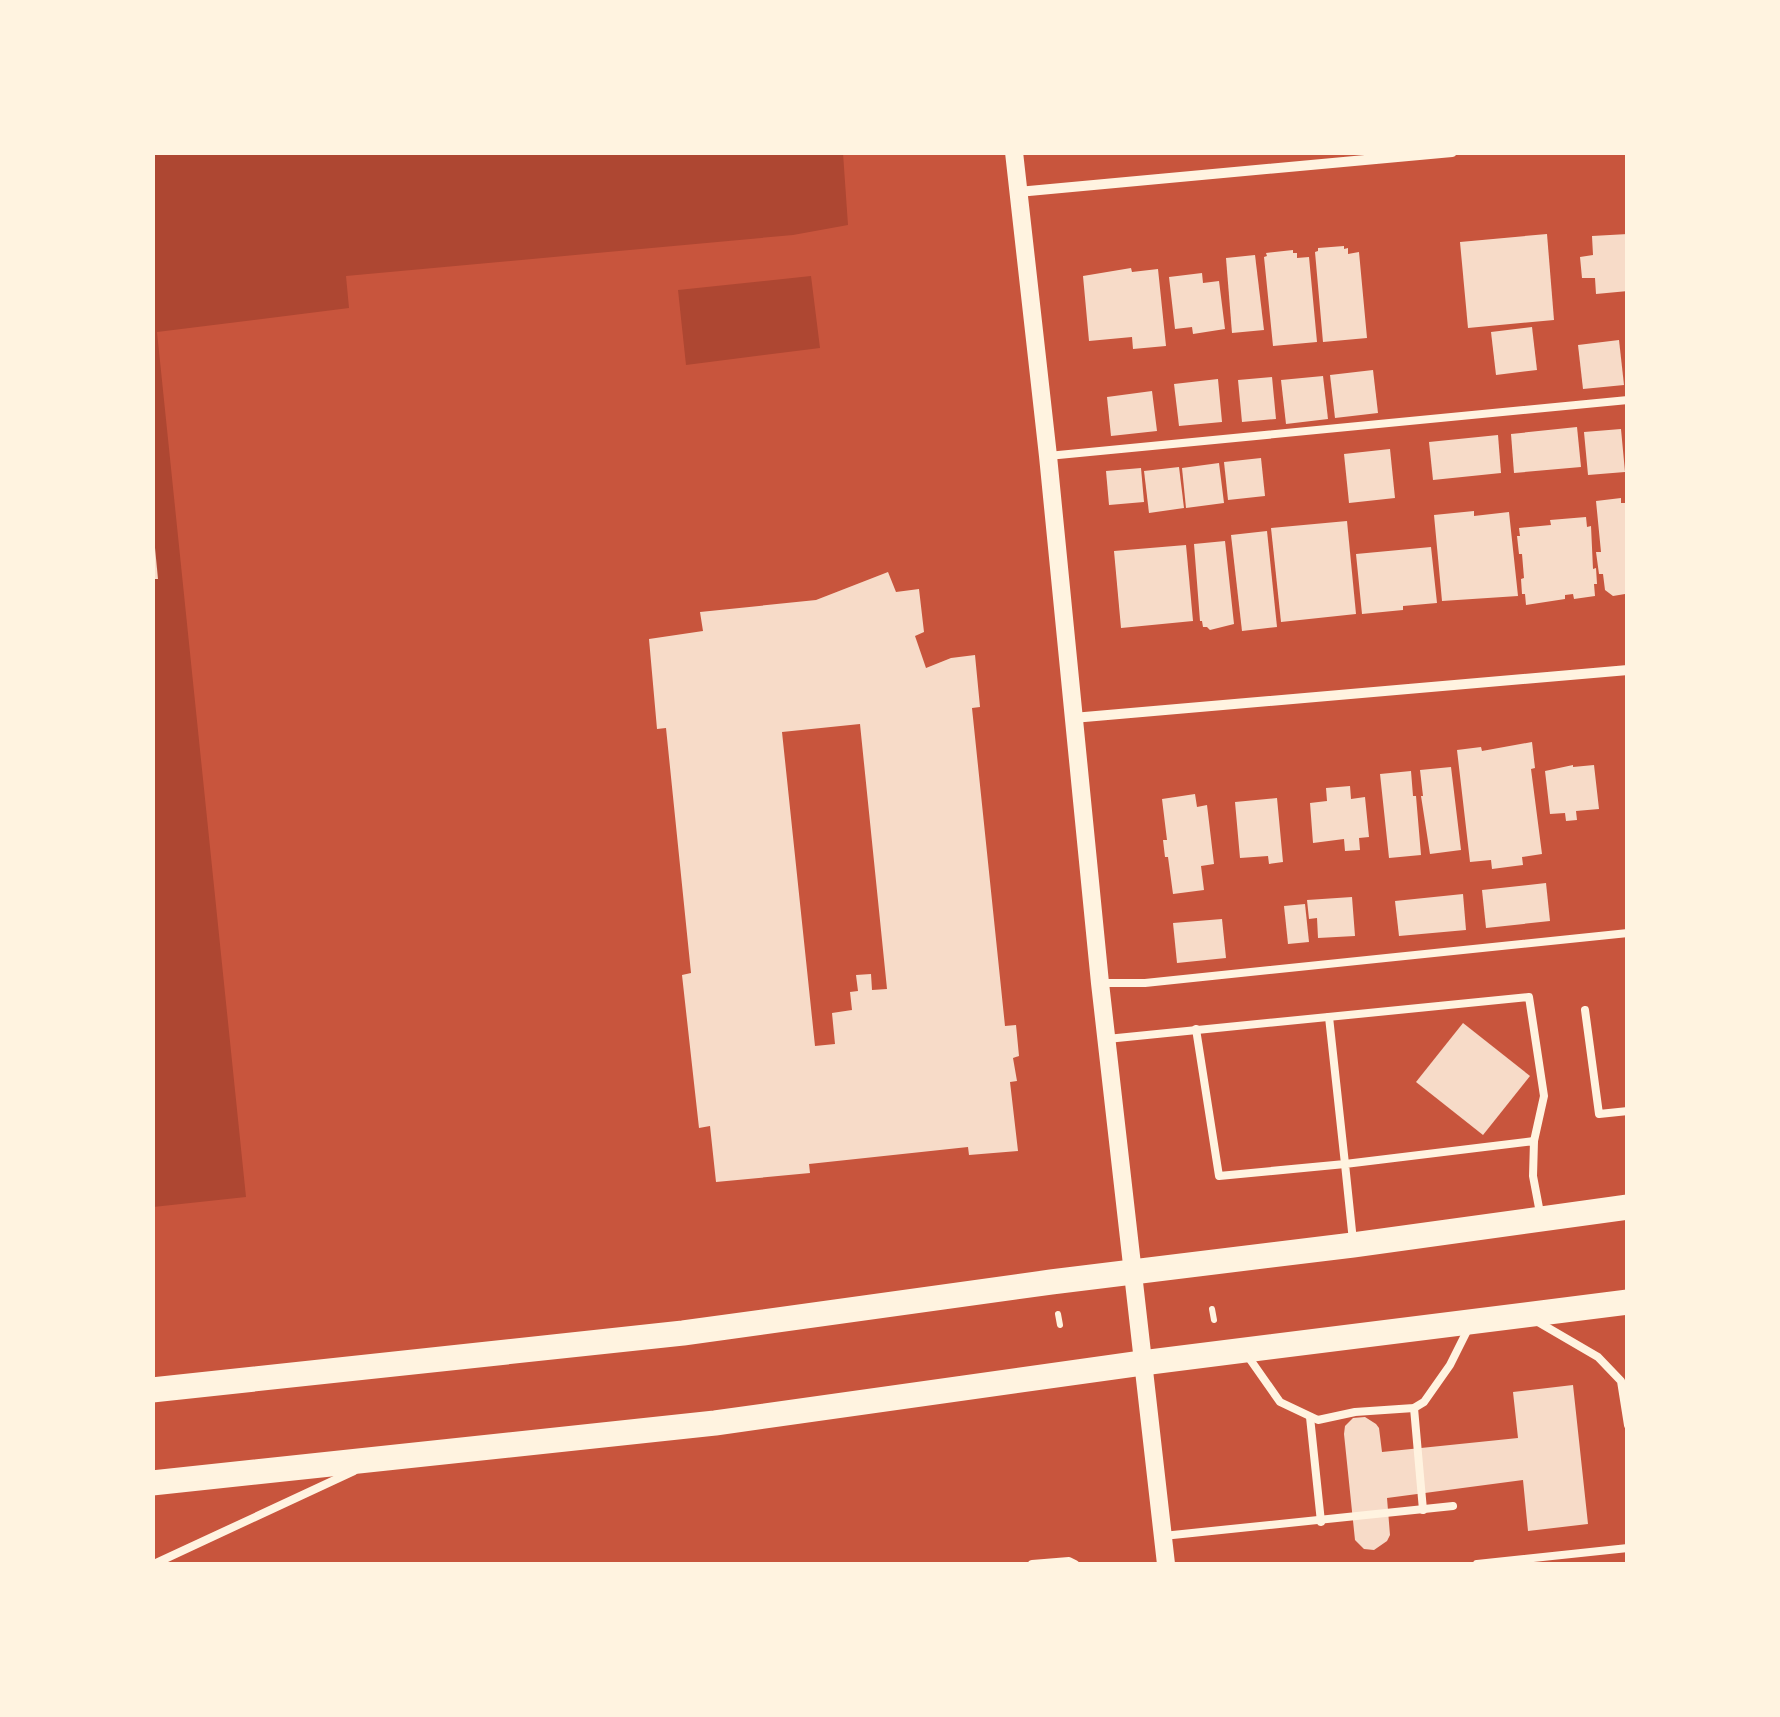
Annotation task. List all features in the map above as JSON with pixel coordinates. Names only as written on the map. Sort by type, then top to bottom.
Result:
[{"type":"highway","points":[[152,1390],[683,1333],[1628,1207]]},
{"type":"highway","points":[[152,1483],[715,1422],[1628,1302]]},
{"type":"street","points":[[1014,152],[1106,1040],[1166,1564]]},
{"type":"street","points":[[1018,192],[1452,152]]},
{"type":"street","points":[[1072,718],[1628,670]]},
{"type":"lane","points":[[1048,456],[1628,400]]},
{"type":"lane","points":[[1100,983],[1144,983],[1628,932]]},
{"type":"lane","points":[[1106,1040],[1530,998],[1544,1096],[1534,1141],[1533,1176],[1541,1218]]},
{"type":"lane","points":[[1586,1010],[1599,1114],[1628,1111]]},
{"type":"lane","points":[[1329,1017],[1353,1245]]},
{"type":"lane","points":[[1196,1030],[1219,1176],[1534,1141]]},
{"type":"lane","points":[[1526,1315],[1598,1357],[1622,1381],[1628,1425]]},
{"type":"lane","points":[[1244,1351],[1280,1402],[1318,1420],[1355,1412],[1414,1408],[1424,1402],[1450,1365],[1472,1322]]},
{"type":"lane","points":[[1414,1408],[1423,1510]]},
{"type":"lane","points":[[1310,1416],[1320,1522]]},
{"type":"lane","points":[[154,1564],[377,1460]]},
{"type":"lane","points":[[1163,1536],[1453,1506]]},
{"type":"lane","points":[[1477,1564],[1628,1548]]},
{"type":"lane","points":[[1032,1564],[1069,1560],[1075,1564]]},
{"type":"path","points":[[1212,1309],[1214,1320]]},
{"type":"path","points":[[1058,1314],[1060,1325]]},
{"type":"shaded area","points":[[152,153],[843,153],[848,225],[793,235],[346,276],[349,308],[157,332],[246,1197],[153,1207]]},
{"type":"shaded area","points":[[811,276],[820,348],[686,365],[678,290]]},
{"type":"building","points":[[1547,234],[1554,320],[1468,328],[1460,242]]},
{"type":"building","points":[[1628,234],[1628,291],[1596,294],[1595,278],[1582,278],[1580,257],[1593,255],[1592,236]]},
{"type":"building","points":[[1344,246],[1348,254],[1359,252],[1367,338],[1323,342],[1315,252],[1318,248]]},
{"type":"building","points":[[1293,250],[1297,258],[1309,257],[1317,342],[1273,346],[1264,257],[1266,253]]},
{"type":"building","points":[[1255,255],[1264,330],[1232,333],[1226,258]]},
{"type":"building","points":[[1131,268],[1132,272],[1158,269],[1166,346],[1133,349],[1132,337],[1089,341],[1083,276]]},
{"type":"building","points":[[1202,273],[1203,283],[1219,281],[1225,329],[1193,334],[1192,327],[1175,329],[1169,277]]},
{"type":"building","points":[[1532,327],[1537,370],[1496,375],[1491,332]]},
{"type":"building","points":[[1619,340],[1624,385],[1583,389],[1578,345]]},
{"type":"building","points":[[1373,370],[1378,413],[1335,418],[1330,375]]},
{"type":"building","points":[[1323,376],[1328,419],[1286,424],[1281,380]]},
{"type":"building","points":[[1272,377],[1276,419],[1242,422],[1238,380]]},
{"type":"building","points":[[1218,379],[1222,422],[1179,426],[1174,384]]},
{"type":"building","points":[[1152,391],[1157,431],[1111,436],[1107,397]]},
{"type":"building","points":[[1577,427],[1581,467],[1514,473],[1511,434]]},
{"type":"building","points":[[1621,429],[1625,472],[1588,475],[1584,432]]},
{"type":"building","points":[[1498,435],[1501,473],[1433,480],[1429,442]]},
{"type":"building","points":[[1390,449],[1395,498],[1349,503],[1344,454]]},
{"type":"building","points":[[1261,458],[1265,496],[1228,500],[1224,462]]},
{"type":"building","points":[[1219,463],[1224,503],[1186,508],[1182,468]]},
{"type":"building","points":[[1179,467],[1184,508],[1149,513],[1144,471]]},
{"type":"building","points":[[1141,468],[1144,502],[1109,505],[1106,471]]},
{"type":"building","points":[[1621,498],[1621,503],[1628,503],[1628,591],[1613,596],[1605,590],[1603,574],[1599,574],[1596,501]]},
{"type":"building","points":[[1474,511],[1474,516],[1509,512],[1518,596],[1442,601],[1434,515]]},
{"type":"building","points":[[1586,517],[1587,527],[1591,526],[1593,569],[1596,568],[1595,596],[1574,599],[1573,594],[1565,595],[1565,599],[1526,605],[1519,528]]},
{"type":"building","points":[[1347,521],[1356,614],[1281,622],[1271,528]]},
{"type":"building","points":[[1267,531],[1277,627],[1242,631],[1231,535]]},
{"type":"building","points":[[1225,541],[1234,624],[1210,630],[1200,621],[1194,544]]},
{"type":"building","points":[[1186,545],[1193,621],[1121,628],[1114,551]]},
{"type":"building","points":[[1431,547],[1437,603],[1362,614],[1356,554]]},
{"type":"building","points":[[155,548],[158,579],[152,579]]},
{"type":"building","points":[[888,572],[896,592],[919,589],[924,632],[915,636],[926,668],[951,658],[975,655],[980,707],[972,708],[1005,1026],[1016,1025],[1019,1056],[1013,1058],[1017,1081],[1010,1082],[1018,1151],[969,1155],[968,1147],[809,1164],[810,1173],[716,1182],[710,1126],[699,1128],[682,975],[691,973],[666,728],[657,729],[649,639],[703,631],[700,612],[816,600]],"holes":[[[860,724],[887,989],[872,990],[871,974],[856,975],[858,991],[850,992],[852,1010],[832,1013],[835,1044],[815,1046],[782,732]]]},
{"type":"building","points":[[1532,742],[1535,768],[1531,769],[1542,854],[1522,857],[1523,865],[1492,869],[1491,860],[1470,862],[1457,750],[1481,747],[1482,751]]},
{"type":"building","points":[[1594,765],[1599,809],[1576,811],[1577,820],[1566,821],[1565,813],[1550,814],[1545,771]]},
{"type":"building","points":[[1451,767],[1461,850],[1430,854],[1420,770]]},
{"type":"building","points":[[1411,771],[1421,855],[1389,858],[1380,774]]},
{"type":"building","points":[[1350,786],[1351,799],[1365,797],[1369,837],[1359,838],[1360,850],[1345,851],[1344,839],[1313,843],[1310,803],[1327,801],[1326,788]]},
{"type":"building","points":[[1195,794],[1197,807],[1207,805],[1214,864],[1201,866],[1204,890],[1173,894],[1163,840],[1167,840],[1162,799]]},
{"type":"building","points":[[1277,798],[1283,862],[1269,864],[1268,856],[1240,858],[1235,802]]},
{"type":"building","points":[[1546,883],[1550,921],[1486,928],[1482,890]]},
{"type":"building","points":[[1463,894],[1466,930],[1399,936],[1395,901]]},
{"type":"building","points":[[1352,897],[1355,936],[1318,938],[1317,918],[1309,919],[1307,900]]},
{"type":"building","points":[[1305,904],[1309,942],[1288,944],[1284,906]]},
{"type":"building","points":[[1222,919],[1226,958],[1177,963],[1173,923]]},
{"type":"building","points":[[1463,1023],[1530,1076],[1483,1135],[1416,1082]]},
{"type":"building","points":[[1573,1385],[1588,1524],[1528,1531],[1523,1480],[1387,1498],[1387,1541],[1374,1550],[1364,1549],[1355,1540],[1344,1434],[1345,1426],[1353,1418],[1365,1417],[1376,1424],[1382,1452],[1518,1438],[1513,1392]]}]
